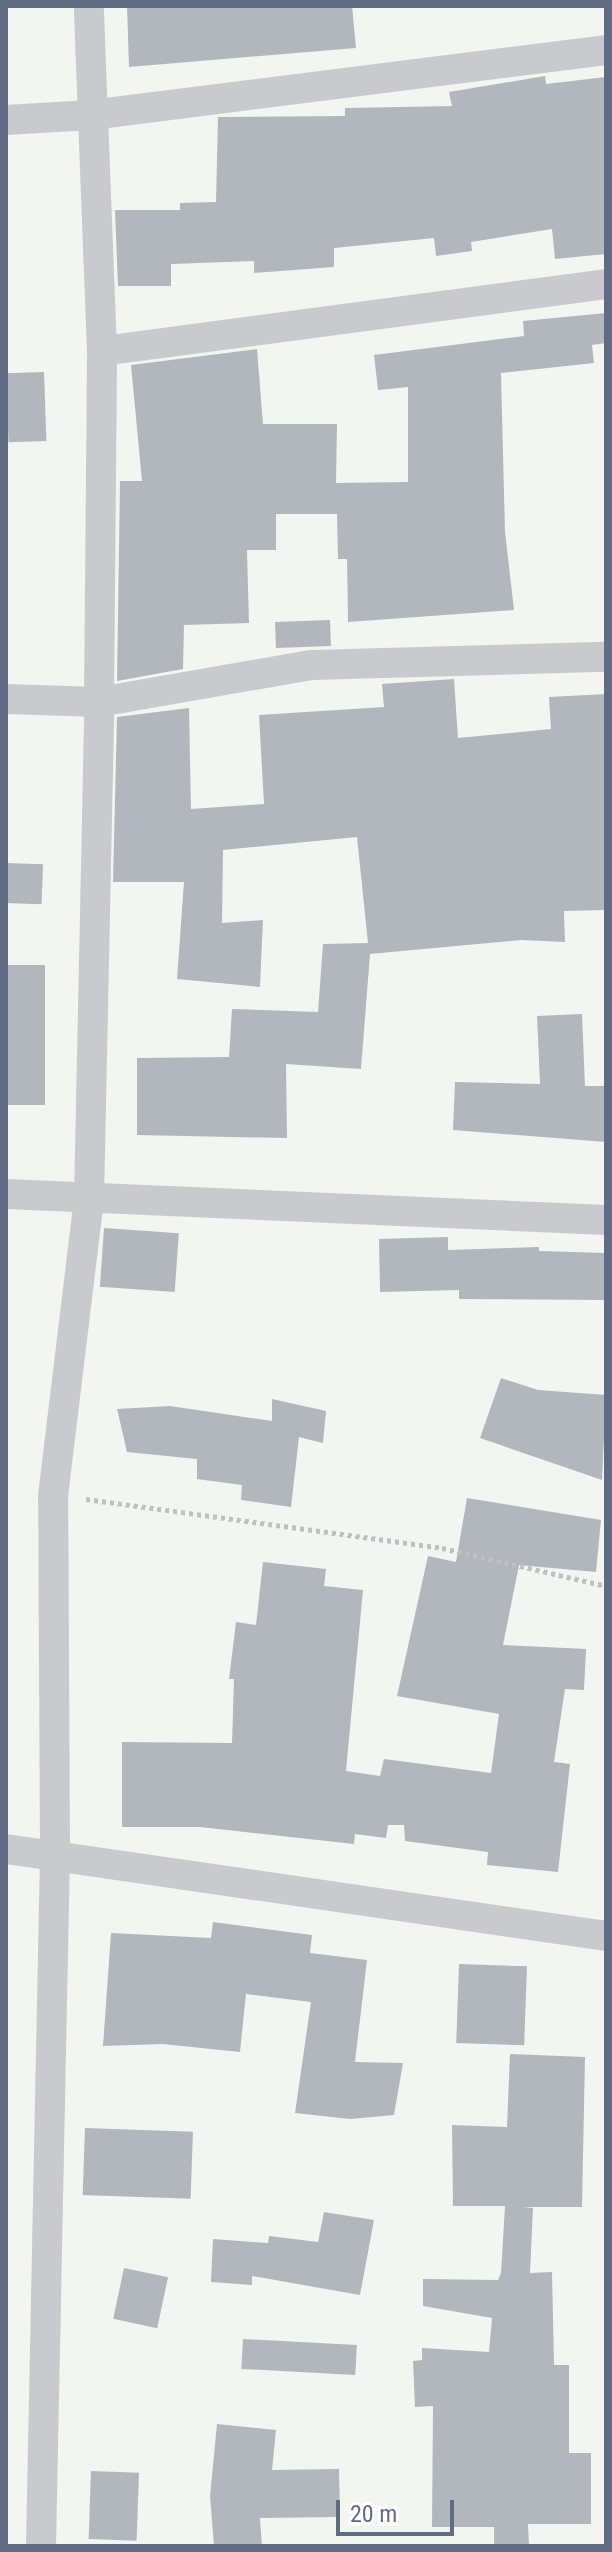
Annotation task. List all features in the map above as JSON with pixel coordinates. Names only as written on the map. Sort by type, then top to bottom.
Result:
[{"type":"street","points":[[41,2546],[55,1853],[53,1496],[89,1200],[99,702],[102,351],[89,6]]},
{"type":"street","points":[[6,120],[91,115],[606,50]]},
{"type":"street","points":[[102,351],[606,284]]},
{"type":"street","points":[[6,699],[99,702],[312,665],[606,657]]},
{"type":"street","points":[[6,1194],[89,1200],[606,1220]]},
{"type":"street","points":[[6,1849],[55,1853],[606,1936]]},
{"type":"path","points":[[53,1496],[248,1518],[442,1548],[606,1586]]},
{"type":"building","points":[[127,6],[352,6],[356,48],[129,67]]},
{"type":"building","points":[[545,76],[546,84],[606,77],[606,254],[555,259],[552,229],[471,242],[472,251],[436,256],[434,238],[334,248],[334,267],[254,273],[254,261],[171,264],[171,286],[118,286],[115,210],[180,210],[180,203],[216,202],[218,117],[345,116],[345,108],[452,106],[449,92]]},
{"type":"building","points":[[606,313],[606,343],[592,345],[594,363],[501,373],[505,532],[514,610],[348,622],[347,559],[338,559],[337,514],[276,514],[276,550],[247,550],[249,623],[184,625],[183,669],[117,681],[120,481],[142,481],[131,365],[257,349],[263,424],[337,424],[336,483],[408,482],[408,387],[378,390],[374,355],[524,336],[523,321]]},
{"type":"building","points":[[44,372],[46,441],[8,442],[6,373]]},
{"type":"building","points":[[330,620],[331,646],[276,648],[275,622]]},
{"type":"building","points":[[454,679],[458,738],[551,729],[549,697],[606,694],[606,910],[564,911],[565,942],[521,940],[370,954],[361,1069],[286,1064],[287,1138],[137,1135],[137,1058],[229,1057],[232,1009],[318,1012],[323,944],[368,943],[357,837],[223,850],[222,923],[263,920],[260,987],[177,979],[184,882],[113,882],[117,717],[189,708],[191,809],[264,804],[259,715],[384,707],[382,684]]},
{"type":"building","points":[[6,863],[43,864],[42,904],[6,903]]},
{"type":"building","points":[[6,965],[45,965],[45,1105],[6,1105]]},
{"type":"building","points":[[582,1014],[585,1086],[606,1086],[606,1142],[453,1130],[455,1082],[540,1084],[537,1016]]},
{"type":"building","points":[[104,1228],[179,1233],[175,1292],[100,1287]]},
{"type":"building","points":[[448,1237],[448,1250],[539,1247],[539,1251],[606,1253],[606,1300],[459,1299],[459,1290],[380,1292],[379,1239]]},
{"type":"building","points":[[501,1378],[538,1390],[606,1395],[602,1480],[480,1438]]},
{"type":"building","points":[[272,1399],[326,1411],[323,1443],[299,1437],[291,1507],[241,1500],[242,1485],[197,1479],[197,1459],[127,1452],[117,1409],[170,1406],[272,1421]]},
{"type":"building","points":[[467,1498],[601,1520],[596,1572],[519,1565],[503,1645],[586,1649],[584,1690],[565,1689],[554,1762],[570,1764],[558,1872],[487,1865],[488,1852],[405,1841],[404,1825],[388,1825],[386,1838],[355,1834],[354,1844],[200,1827],[122,1827],[122,1742],[232,1743],[234,1679],[229,1679],[236,1622],[256,1625],[263,1562],[326,1569],[324,1586],[363,1590],[346,1771],[380,1776],[384,1759],[491,1773],[499,1714],[397,1696],[428,1556],[456,1562]]},
{"type":"building","points":[[213,1922],[312,1935],[310,1953],[367,1960],[355,2062],[403,2063],[394,2115],[350,2119],[295,2113],[311,2002],[246,1994],[240,2052],[163,2044],[103,2046],[111,1933],[211,1938]]},
{"type":"building","points":[[459,1964],[527,1966],[524,2045],[456,2043]]},
{"type":"building","points":[[510,2054],[585,2057],[582,2207],[523,2207],[533,2208],[530,2273],[552,2272],[554,2365],[569,2365],[569,2453],[591,2453],[591,2524],[528,2524],[529,2546],[494,2546],[494,2527],[432,2527],[433,2406],[415,2407],[413,2361],[422,2360],[422,2348],[489,2352],[492,2318],[423,2306],[423,2279],[498,2280],[501,2273],[505,2206],[453,2206],[452,2125],[507,2127]]},
{"type":"building","points":[[85,2128],[193,2132],[191,2199],[83,2195]]},
{"type":"building","points":[[324,2212],[374,2220],[360,2295],[252,2276],[252,2285],[211,2282],[213,2239],[268,2243],[269,2236],[318,2242]]},
{"type":"building","points":[[124,2268],[168,2277],[157,2328],[113,2319]]},
{"type":"building","points":[[243,2339],[357,2345],[355,2375],[241,2369]]},
{"type":"building","points":[[217,2424],[276,2430],[272,2470],[339,2469],[340,2517],[260,2518],[262,2546],[214,2546],[210,2496]]},
{"type":"building","points":[[91,2471],[139,2473],[137,2541],[89,2539]]}]
